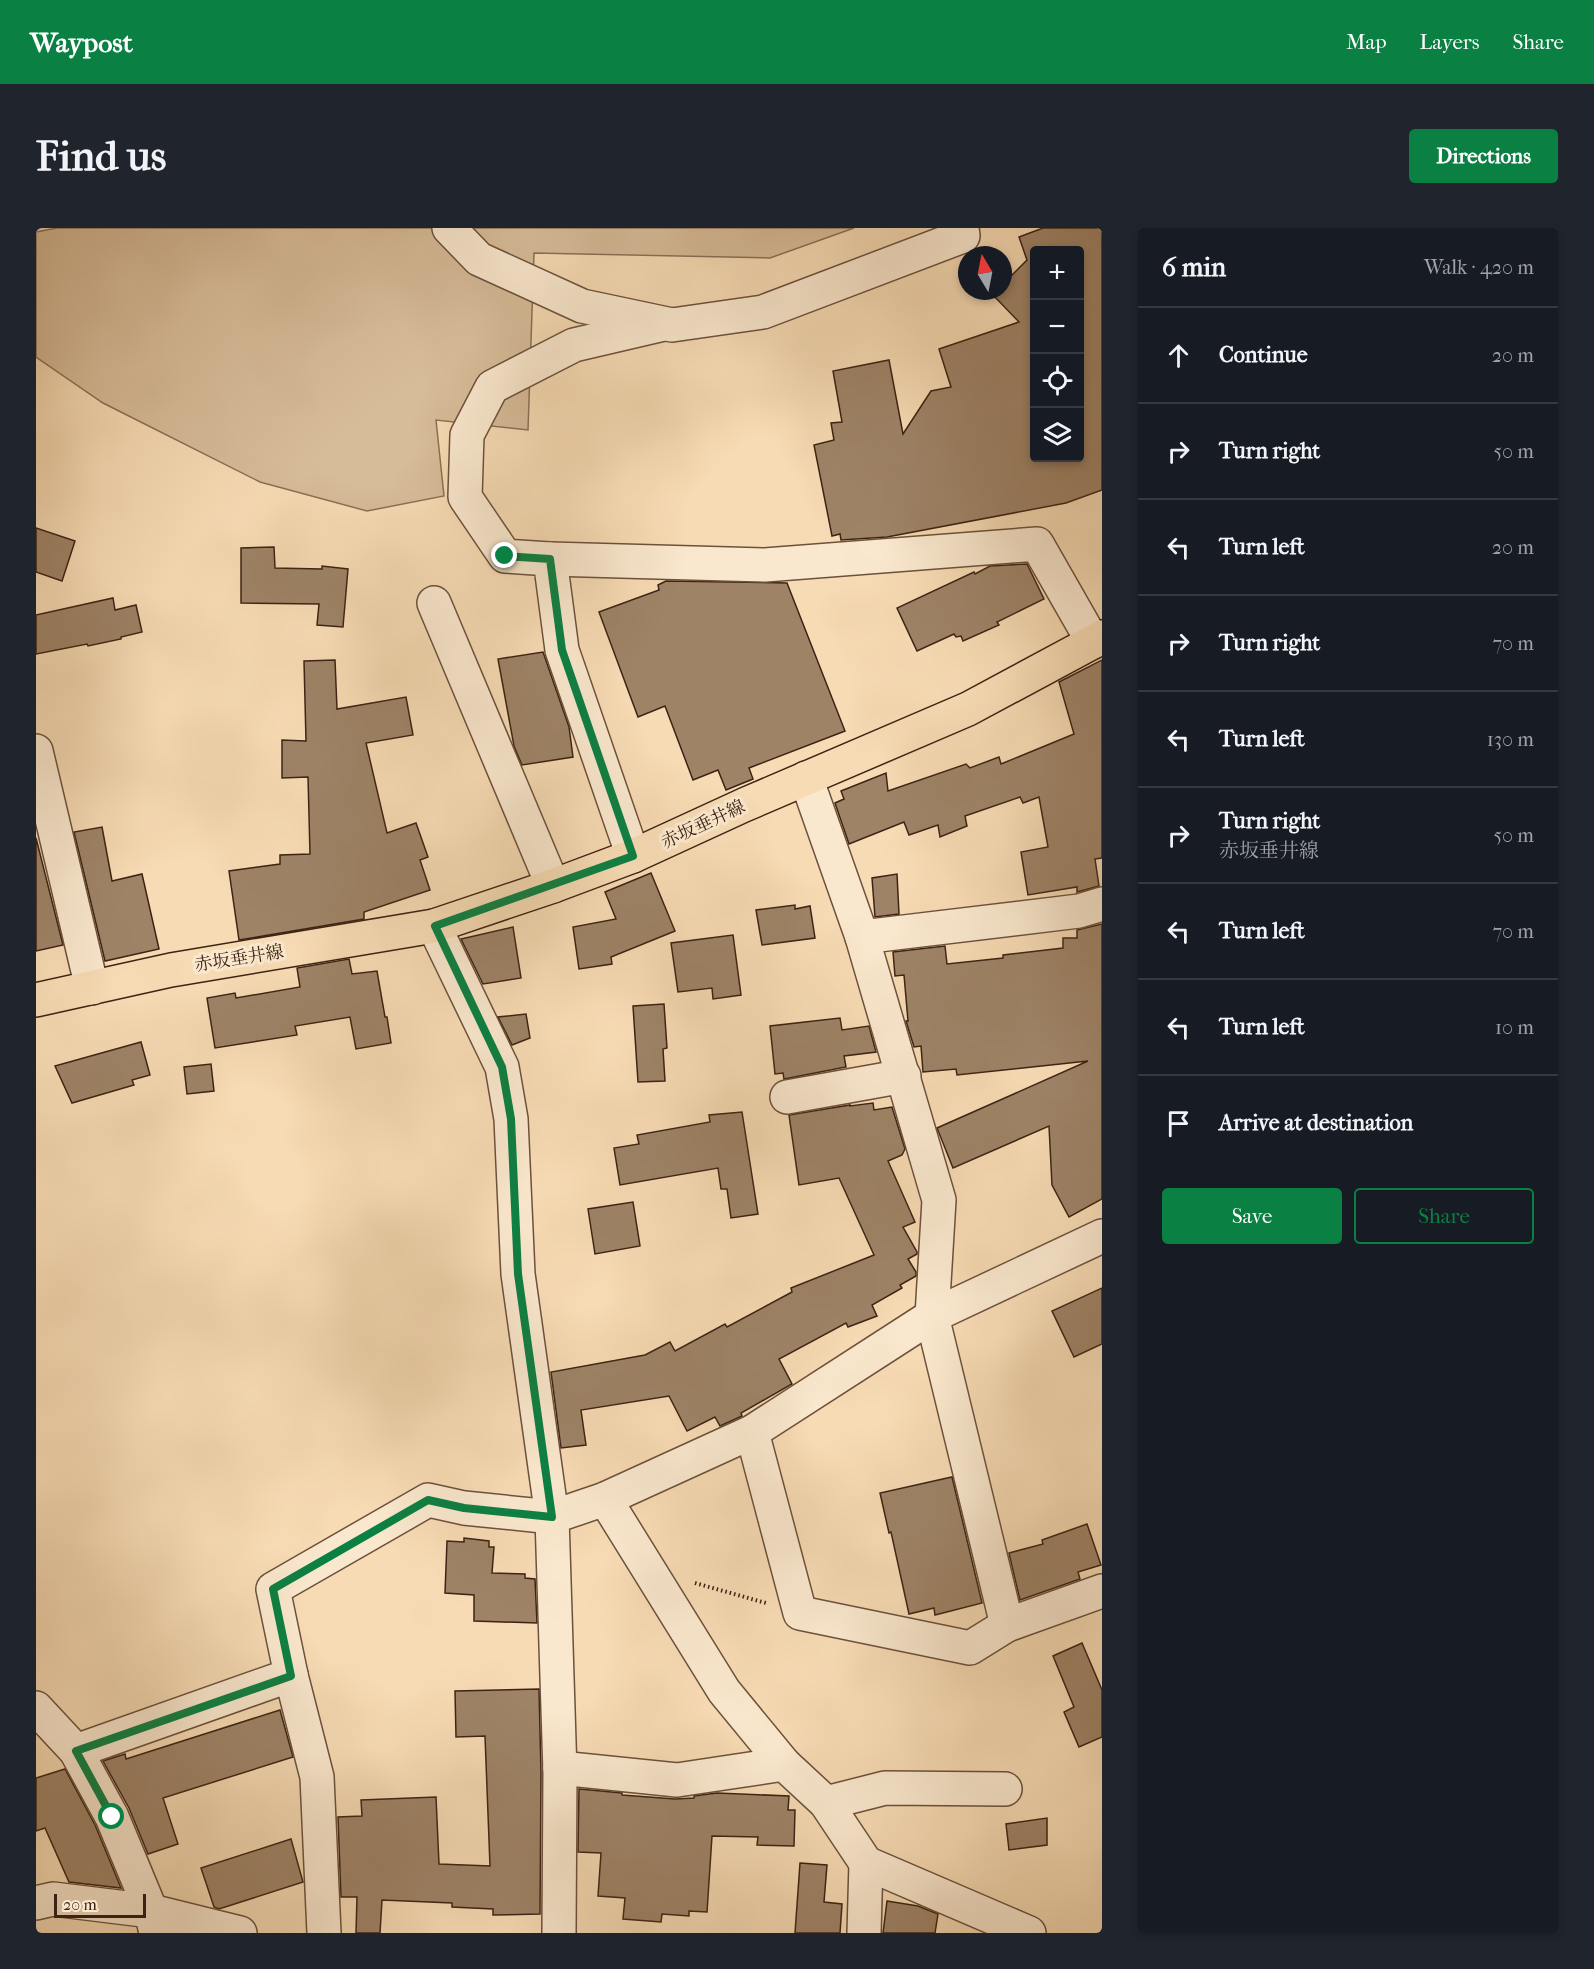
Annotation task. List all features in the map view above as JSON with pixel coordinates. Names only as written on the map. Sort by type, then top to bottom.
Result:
[{"type":"main road","name":"赤坂垂井線","points":[[36,1000],[171,970],[435,926],[553,886],[633,856],[806,778],[968,709],[1097,639]]},
{"type":"street","points":[[449,228],[479,259],[582,306],[672,325],[763,312],[963,237],[962,228]]},
{"type":"street","points":[[664,324],[574,345],[492,387],[467,435],[465,497],[505,556],[765,565],[1037,544],[1097,639]]},
{"type":"street","points":[[550,559],[562,650],[633,856]]},
{"type":"street","points":[[434,603],[553,886]]},
{"type":"street","points":[[36,752],[92,988]]},
{"type":"street","points":[[806,778],[862,937],[939,1200],[932,1316],[1007,1625]]},
{"type":"street","points":[[862,937],[1079,911],[1102,904]]},
{"type":"street","points":[[435,926],[502,1067],[511,1119],[518,1274],[552,1517],[560,1768],[559,1933]]},
{"type":"street","points":[[787,1098],[904,1076]]},
{"type":"street","points":[[324,1933],[317,1777],[291,1676],[273,1589],[428,1500],[464,1508],[552,1517],[605,1499],[752,1432],[932,1316],[1102,1236]]},
{"type":"street","points":[[752,1432],[800,1613],[970,1648],[1007,1625],[1102,1591]]},
{"type":"street","points":[[605,1499],[724,1691],[784,1764],[826,1803],[866,1863],[1029,1933]]},
{"type":"street","points":[[76,1751],[291,1676]]},
{"type":"street","points":[[36,1708],[76,1751],[112,1817],[154,1922]]},
{"type":"street","points":[[560,1768],[677,1780],[784,1764]]},
{"type":"street","points":[[826,1803],[885,1788],[1005,1789]]},
{"type":"street","points":[[864,1933],[866,1863]]},
{"type":"street","points":[[36,1903],[52,1899],[154,1922],[240,1933]]},
{"type":"path","points":[[648,1569],[800,1613]]},
{"type":"shaded area","points":[[57,228],[854,228],[770,258],[534,253],[528,430],[436,420],[444,496],[367,511],[260,482],[103,403],[36,357],[36,232]]},
{"type":"building","points":[[1043,228],[1102,228],[1102,490],[1066,503],[887,537],[841,540],[840,534],[832,536],[814,445],[834,440],[831,423],[842,422],[833,371],[889,360],[903,434],[931,391],[951,387],[939,349],[1019,322],[998,300],[1012,300],[1012,275],[1027,260],[1019,237]]},
{"type":"building","points":[[36,528],[75,541],[62,581],[36,572]]},
{"type":"building","points":[[274,547],[275,568],[322,569],[322,566],[348,569],[343,627],[317,625],[319,604],[241,603],[241,548]]},
{"type":"building","points":[[1027,564],[1044,599],[997,622],[999,625],[963,641],[961,636],[956,637],[954,634],[917,651],[897,608],[990,566]]},
{"type":"building","points":[[666,581],[787,583],[845,731],[749,768],[753,779],[726,790],[718,770],[693,780],[665,706],[638,717],[599,612],[659,590],[658,585]]},
{"type":"building","points":[[113,598],[115,610],[136,605],[142,632],[88,646],[87,644],[36,654],[36,615]]},
{"type":"building","points":[[543,652],[569,727],[573,757],[522,765],[514,746],[498,659]]},
{"type":"building","points":[[335,660],[337,709],[406,697],[413,735],[366,743],[387,833],[416,823],[428,857],[420,860],[430,890],[364,912],[364,919],[239,940],[229,871],[280,864],[280,855],[310,854],[308,777],[282,778],[282,740],[306,741],[304,661]]},
{"type":"building","points":[[1102,660],[1102,858],[1095,859],[1099,886],[1077,892],[1077,887],[1028,895],[1021,852],[1048,847],[1039,797],[1023,803],[1020,797],[965,816],[967,826],[940,837],[938,825],[909,835],[904,822],[849,844],[835,803],[844,799],[841,791],[886,773],[888,791],[966,764],[970,768],[999,757],[1001,764],[1074,734],[1059,682]]},
{"type":"building","points":[[102,827],[112,881],[142,874],[159,949],[105,961],[74,832]]},
{"type":"building","points":[[36,838],[63,945],[36,951]]},
{"type":"building","points":[[651,873],[675,931],[611,957],[612,964],[579,969],[573,927],[616,919],[605,892]]},
{"type":"building","points":[[897,874],[899,914],[875,917],[872,878]]},
{"type":"building","points":[[795,905],[795,909],[810,906],[815,938],[762,945],[756,910]]},
{"type":"building","points":[[1102,924],[1102,1199],[1069,1217],[1052,1185],[1049,1126],[953,1168],[937,1128],[1088,1061],[957,1075],[956,1069],[923,1072],[921,1046],[914,1047],[906,1021],[908,1021],[904,975],[895,976],[893,952],[945,946],[947,964],[1003,958],[1003,955],[1063,948],[1063,938],[1077,938],[1077,930]]},
{"type":"building","points":[[513,927],[521,978],[483,984],[461,939]]},
{"type":"building","points":[[733,935],[741,995],[713,999],[712,988],[678,992],[671,943]]},
{"type":"building","points":[[349,959],[352,974],[377,971],[391,1043],[356,1049],[350,1017],[295,1026],[297,1035],[215,1048],[207,998],[235,993],[236,998],[300,987],[297,968]]},
{"type":"building","points":[[664,1004],[667,1048],[663,1049],[665,1081],[638,1082],[633,1006]]},
{"type":"building","points":[[526,1014],[530,1038],[512,1045],[498,1017]]},
{"type":"building","points":[[840,1018],[842,1030],[869,1026],[876,1052],[844,1056],[846,1067],[784,1079],[783,1073],[775,1074],[770,1026]]},
{"type":"building","points":[[141,1042],[150,1075],[132,1080],[134,1085],[72,1103],[55,1066]]},
{"type":"building","points":[[211,1064],[214,1091],[187,1094],[184,1067]]},
{"type":"building","points":[[873,1103],[874,1110],[892,1107],[905,1149],[902,1155],[888,1161],[915,1222],[903,1227],[917,1252],[908,1259],[916,1276],[900,1285],[902,1288],[872,1305],[877,1316],[848,1327],[846,1323],[779,1359],[792,1384],[741,1413],[742,1416],[720,1426],[715,1417],[687,1431],[669,1396],[581,1410],[586,1445],[561,1448],[551,1372],[645,1355],[670,1342],[675,1351],[725,1324],[727,1327],[792,1292],[791,1288],[874,1255],[839,1178],[799,1185],[789,1115]]},
{"type":"building","points":[[742,1112],[758,1214],[731,1218],[727,1189],[721,1189],[718,1168],[620,1185],[614,1148],[639,1144],[637,1135],[710,1122],[709,1115]]},
{"type":"building","points":[[633,1202],[640,1246],[595,1254],[588,1209]]},
{"type":"building","points":[[1102,1288],[1102,1344],[1074,1357],[1052,1311]]},
{"type":"building","points":[[952,1477],[982,1603],[935,1615],[934,1608],[909,1614],[880,1493]]},
{"type":"building","points":[[1087,1524],[1101,1565],[1078,1572],[1080,1579],[1020,1600],[1009,1553],[1043,1544],[1042,1540]]},
{"type":"building","points":[[464,1538],[489,1541],[489,1547],[494,1547],[492,1573],[525,1574],[525,1578],[535,1579],[537,1623],[474,1621],[474,1595],[445,1593],[447,1541],[464,1542]]},
{"type":"building","points":[[1082,1643],[1102,1690],[1102,1737],[1079,1747],[1064,1712],[1074,1707],[1053,1656]]},
{"type":"building","points":[[539,1689],[540,1914],[493,1915],[493,1909],[452,1907],[452,1903],[382,1900],[380,1933],[356,1933],[357,1897],[341,1897],[338,1817],[362,1816],[361,1800],[436,1797],[439,1864],[490,1866],[485,1736],[456,1737],[455,1691]]},
{"type":"building","points":[[280,1710],[293,1757],[163,1798],[178,1844],[148,1854],[129,1808],[103,1761],[125,1754],[126,1759]]},
{"type":"building","points":[[65,1769],[95,1825],[121,1888],[69,1882],[45,1828],[36,1831],[36,1778]]},
{"type":"building","points":[[579,1789],[675,1799],[717,1793],[789,1796],[788,1810],[795,1810],[794,1846],[757,1845],[758,1837],[712,1836],[707,1912],[689,1911],[689,1916],[662,1914],[661,1922],[623,1919],[625,1898],[598,1896],[601,1853],[578,1852]]},
{"type":"building","points":[[1047,1818],[1047,1845],[1009,1850],[1006,1824]]},
{"type":"building","points":[[291,1839],[303,1882],[219,1909],[214,1907],[201,1868]]},
{"type":"building","points":[[800,1863],[827,1865],[824,1902],[842,1904],[840,1933],[795,1933]]},
{"type":"building","points":[[887,1901],[918,1906],[938,1914],[935,1933],[883,1933]]},
{"type":"route","points":[[112,1817],[76,1751],[291,1676],[273,1589],[428,1500],[464,1508],[552,1517],[518,1274],[511,1119],[502,1067],[435,926],[633,856],[562,650],[550,559],[505,556]]}]
